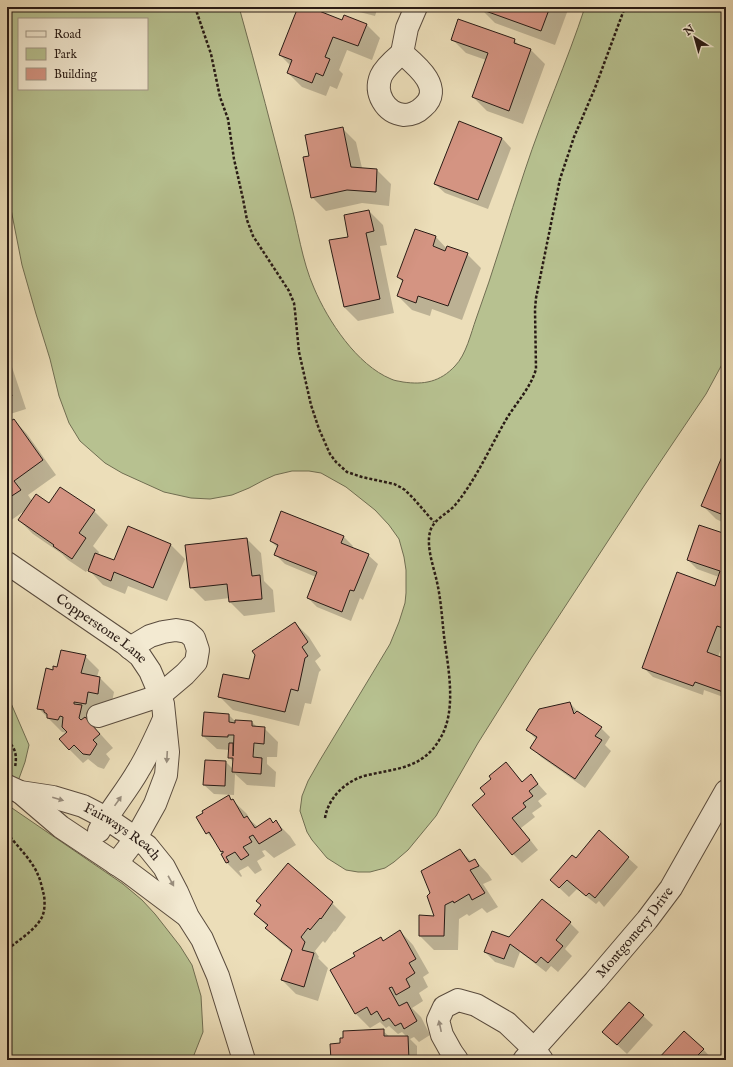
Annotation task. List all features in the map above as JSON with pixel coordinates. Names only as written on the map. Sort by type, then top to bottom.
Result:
[{"type":"street","points":[[402,53],[407,28],[416,7]]},
{"type":"street","name":"Copperstone Lane","points":[[7,563],[140,656],[150,671],[163,704],[168,752],[166,775],[155,804],[136,838],[116,864]]},
{"type":"street","points":[[98,716],[159,696],[185,674],[196,662],[198,650],[194,638],[186,632],[176,630],[150,636],[130,648]]},
{"type":"street","points":[[92,846],[106,818],[138,771],[153,745],[165,718]]},
{"type":"street","name":"Fairways Reach","points":[[11,788],[53,797],[83,806],[106,818],[147,846],[164,867],[188,917],[202,939],[218,976],[244,1060]]},
{"type":"street","name":"Fairways Reach","points":[[11,788],[61,827],[92,846],[188,917]]},
{"type":"street","name":"Montgomery Drive","points":[[533,1056],[651,915],[671,888],[726,791]]},
{"type":"street","points":[[457,1060],[442,1035],[438,1020],[444,1007],[458,1000],[476,1005],[507,1022],[533,1056]]},
{"type":"path","points":[[195,7],[211,54],[220,97],[228,119],[234,159],[247,220],[253,236],[294,303],[299,352],[311,406],[318,429],[330,454],[347,472],[394,484],[400,487],[413,498],[434,522]]},
{"type":"path","points":[[325,818],[326,810],[332,800],[340,790],[350,782],[363,776],[399,769],[412,764],[430,753],[442,736],[448,721],[450,702],[449,672],[442,604],[430,548],[430,532],[434,522],[455,505],[465,491],[506,420],[535,375],[536,298],[556,193],[574,137],[595,88],[624,7]]},
{"type":"path","points":[[7,741],[15,751],[16,760],[11,788]]},
{"type":"path","points":[[7,833],[39,876],[45,900],[45,908],[38,923],[7,950]]},
{"type":"green space","points":[[7,7],[239,7],[272,128],[303,256],[310,278],[320,301],[345,341],[367,364],[379,372],[392,380],[411,383],[437,379],[444,376],[455,366],[465,350],[489,282],[532,149],[571,48],[585,7],[726,7],[726,357],[706,394],[532,657],[478,743],[436,816],[408,850],[385,868],[370,872],[346,870],[327,858],[307,832],[300,811],[302,796],[308,781],[390,644],[399,622],[405,603],[406,570],[399,539],[389,525],[375,510],[346,487],[321,473],[292,471],[275,475],[232,495],[210,499],[191,498],[164,492],[122,473],[105,463],[80,441],[69,423],[59,396],[50,359],[22,265],[7,189]]},
{"type":"green space","points":[[7,694],[29,745],[25,762],[9,806],[123,884],[142,900],[155,914],[180,946],[192,965],[201,996],[203,1032],[192,1060],[7,1060]]},
{"type":"building","points":[[298,7],[309,7],[342,20],[344,15],[367,24],[358,46],[333,37],[325,57],[330,59],[323,76],[316,73],[312,83],[287,73],[292,60],[279,55]]},
{"type":"building","points":[[480,7],[550,7],[541,31],[480,9]]},
{"type":"building","points":[[458,19],[515,39],[514,43],[531,49],[509,111],[472,97],[488,53],[451,40]]},
{"type":"building","points":[[459,121],[502,138],[478,200],[434,184]]},
{"type":"building","points":[[343,127],[351,167],[377,169],[376,192],[347,190],[311,198],[303,157],[309,156],[305,135]]},
{"type":"building","points":[[369,210],[374,231],[366,233],[380,299],[344,307],[329,240],[348,237],[344,215]]},
{"type":"building","points":[[415,229],[436,236],[433,246],[445,251],[447,246],[468,253],[448,306],[418,296],[416,303],[397,296],[403,280],[397,277]]},
{"type":"building","points":[[7,379],[12,396],[7,397]]},
{"type":"building","points":[[14,419],[43,460],[14,481],[21,490],[7,499],[7,423]]},
{"type":"building","points":[[724,452],[726,453],[726,516],[701,506]]},
{"type":"building","points":[[60,487],[95,510],[79,533],[86,538],[72,559],[18,520],[36,494],[49,503]]},
{"type":"building","points":[[281,511],[344,536],[341,543],[369,554],[354,591],[350,590],[342,612],[307,598],[317,572],[274,555],[278,545],[270,541]]},
{"type":"building","points":[[699,525],[726,534],[726,629],[717,626],[707,652],[726,659],[726,693],[695,682],[693,686],[642,668],[677,572],[715,586],[720,571],[687,560]]},
{"type":"building","points":[[128,526],[171,544],[153,588],[114,572],[111,581],[88,571],[95,553],[114,560]]},
{"type":"building","points":[[247,538],[252,576],[260,575],[262,599],[229,602],[227,584],[190,588],[185,545]]},
{"type":"building","points":[[295,622],[308,642],[302,647],[308,656],[305,658],[298,691],[291,689],[285,712],[218,697],[223,674],[249,679],[255,655],[252,651]]},
{"type":"building","points":[[61,650],[86,655],[81,673],[100,677],[98,694],[88,692],[86,704],[74,702],[74,704],[82,705],[79,718],[81,720],[85,717],[100,734],[93,740],[97,744],[90,755],[83,754],[74,745],[69,750],[59,739],[67,732],[62,727],[63,717],[60,716],[58,720],[47,718],[47,714],[44,710],[37,709],[46,668],[53,670],[53,666],[57,667]]},
{"type":"building","points":[[570,702],[574,714],[577,711],[602,727],[595,736],[602,740],[575,779],[530,748],[537,737],[526,730],[539,709]]},
{"type":"building","points":[[204,712],[229,714],[229,722],[235,723],[235,720],[252,721],[252,726],[265,727],[264,744],[254,743],[253,757],[262,758],[261,774],[232,772],[233,758],[228,758],[229,743],[233,743],[233,756],[234,735],[228,735],[228,737],[202,736]]},
{"type":"building","points":[[205,760],[226,761],[225,786],[203,785]]},
{"type":"building","points":[[506,762],[522,782],[531,774],[538,784],[529,791],[533,796],[523,803],[526,807],[512,818],[530,840],[512,855],[472,805],[485,794],[480,788],[491,779],[489,776]]},
{"type":"building","points":[[229,795],[244,818],[247,816],[255,828],[270,818],[273,823],[276,820],[282,830],[259,844],[253,835],[249,837],[252,842],[243,847],[249,855],[241,860],[235,852],[226,857],[229,862],[226,863],[221,854],[223,851],[221,852],[209,832],[206,834],[196,817],[203,813],[202,811]]},
{"type":"building","points":[[599,830],[629,857],[595,898],[589,893],[586,896],[567,880],[559,888],[550,880],[572,855],[576,858]]},
{"type":"building","points":[[460,849],[469,862],[475,859],[479,866],[470,870],[485,893],[472,900],[469,894],[454,903],[453,901],[445,905],[444,936],[419,936],[419,915],[434,916],[427,896],[430,893],[421,871]]},
{"type":"building","points":[[288,863],[333,902],[321,919],[320,918],[310,930],[308,928],[301,937],[305,942],[302,950],[314,953],[304,987],[281,980],[292,950],[265,928],[268,925],[254,914],[261,905],[256,901]]},
{"type":"building","points":[[542,899],[571,922],[556,940],[563,946],[548,963],[541,957],[536,963],[510,944],[504,959],[484,952],[492,931],[509,937]]},
{"type":"building","points":[[400,930],[416,959],[409,963],[415,973],[406,979],[410,987],[396,995],[392,987],[389,988],[399,1006],[407,1002],[417,1021],[404,1029],[401,1023],[395,1026],[389,1018],[383,1021],[377,1011],[371,1015],[367,1007],[355,1014],[330,970],[355,956],[353,953],[381,937],[383,941]]},
{"type":"building","points":[[629,1002],[644,1015],[617,1045],[602,1032]]},
{"type":"building","points":[[384,1029],[384,1036],[408,1036],[409,1060],[331,1060],[330,1044],[340,1043],[340,1038],[343,1038],[343,1031]]},
{"type":"building","points":[[684,1031],[704,1049],[697,1056],[701,1060],[657,1060]]}]
